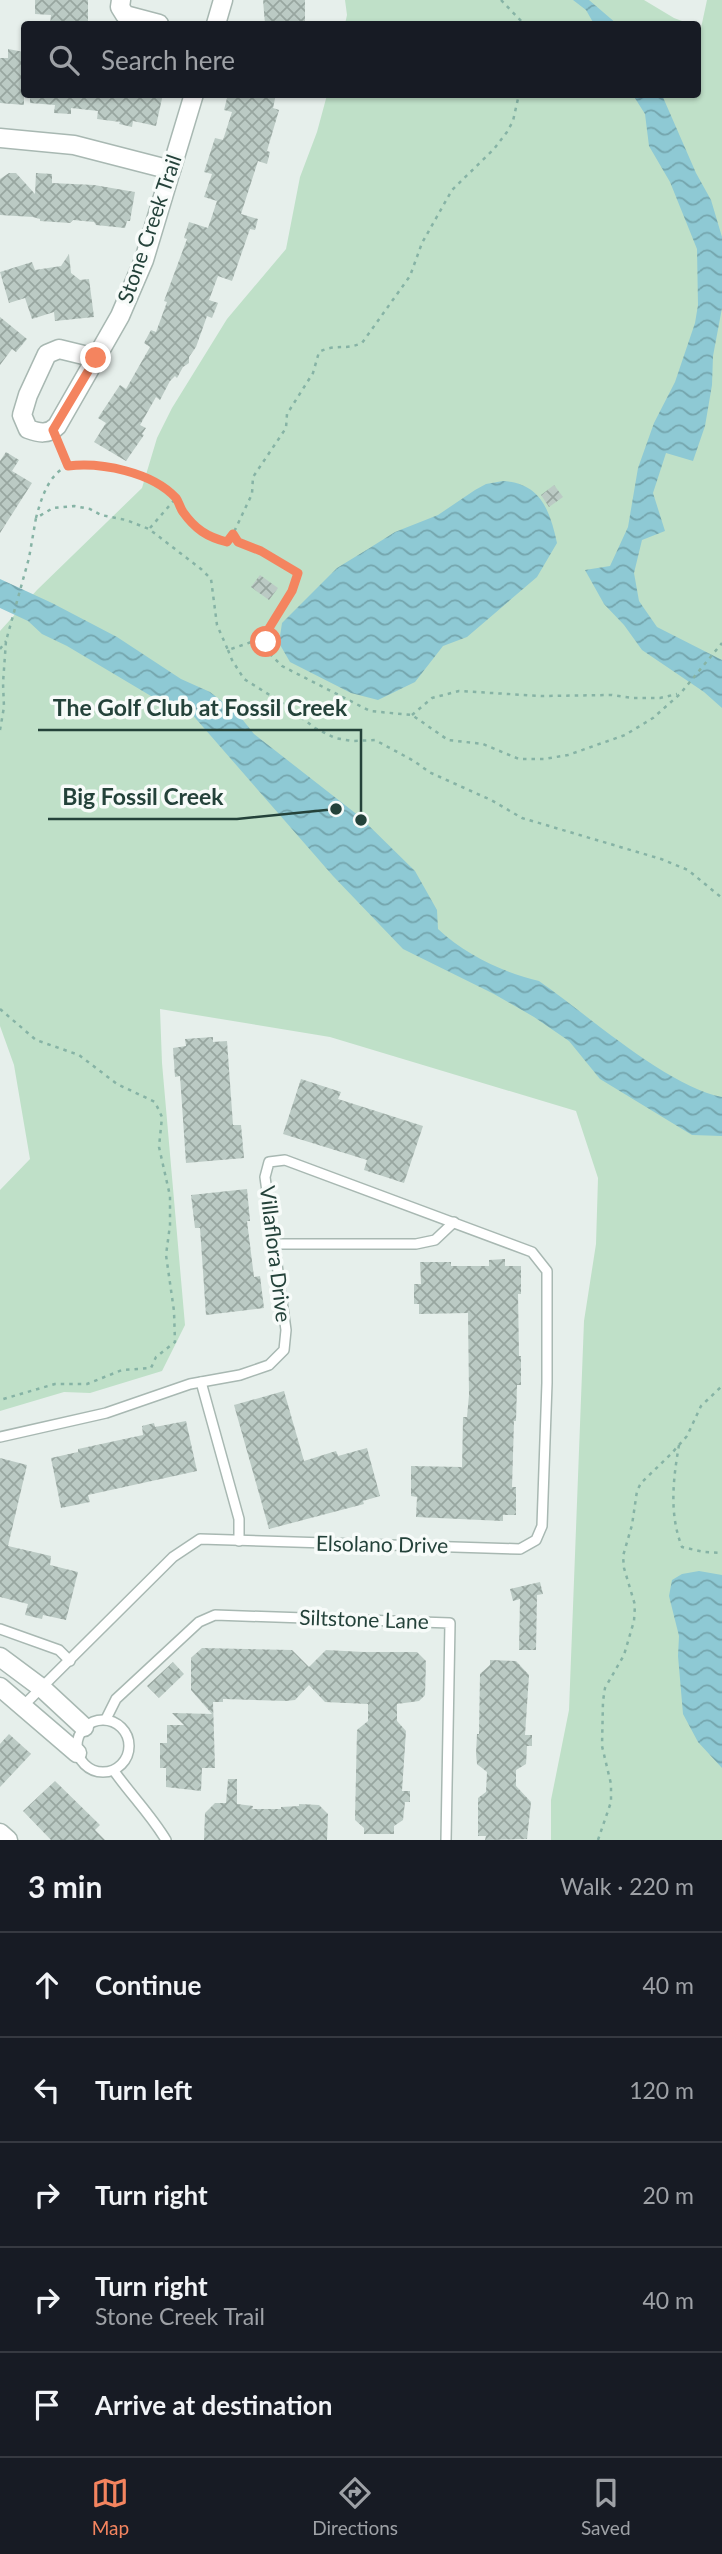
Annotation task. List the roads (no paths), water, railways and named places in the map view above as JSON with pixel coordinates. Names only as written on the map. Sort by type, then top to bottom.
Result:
[{"type":"street","points":[[121,0],[120,7],[125,15],[148,21]]},
{"type":"street","points":[[217,21],[223,0]]},
{"type":"street","name":"Stone Creek Trail","points":[[96,358],[59,349],[47,354],[22,415],[28,429],[39,433],[53,430],[96,358],[120,316],[145,260],[193,98]]},
{"type":"street","points":[[0,138],[74,145],[171,170]]},
{"type":"street","points":[[0,1657],[43,1689],[84,1727]]},
{"type":"street","points":[[0,1687],[76,1753]]},
{"type":"street","points":[[0,1833],[8,1840]]},
{"type":"lane","name":"Villaflora Drive","points":[[0,1437],[106,1413],[201,1382],[240,1376],[269,1366],[284,1350],[286,1330],[265,1177],[269,1162],[285,1160],[532,1252],[547,1271]]},
{"type":"lane","points":[[274,1244],[416,1244],[435,1240],[454,1222]]},
{"type":"lane","name":"Elsolano Drive","points":[[23,1706],[173,1557],[200,1539],[520,1549],[536,1540],[542,1526],[547,1383],[547,1271]]},
{"type":"lane","points":[[201,1382],[239,1519],[239,1541]]},
{"type":"lane","name":"Siltstone Lane","points":[[106,1719],[116,1699],[199,1622],[215,1615],[450,1623],[446,1840]]},
{"type":"lane","points":[[0,1629],[59,1650],[69,1661]]},
{"type":"lane","points":[[106,1719],[122,1727],[130,1742],[127,1759],[114,1771],[98,1773],[85,1766],[76,1753],[77,1739],[84,1727],[94,1720],[106,1719]]},
{"type":"lane","points":[[114,1771],[132,1797],[154,1819],[166,1840]]},
{"type":"water","points":[[573,0],[589,0],[614,21],[592,21],[586,10]]},
{"type":"water","points":[[635,98],[663,98],[696,173],[711,200],[722,237],[722,308],[705,426],[693,461],[666,453],[653,493],[665,531],[642,540],[634,573],[639,601],[657,627],[722,660],[722,708],[704,692],[642,650],[604,604],[585,570],[610,566],[628,527],[638,468],[654,423],[675,382],[695,323],[698,305],[697,249],[670,182],[649,146],[645,114]]},
{"type":"water","points":[[503,481],[526,487],[542,501],[557,543],[537,577],[467,637],[443,646],[415,682],[378,700],[351,693],[290,662],[279,643],[282,623],[337,568],[395,532],[438,515],[486,484]]},
{"type":"water","points":[[0,579],[117,637],[181,679],[210,692],[238,714],[254,734],[359,816],[415,871],[437,910],[438,929],[460,947],[485,961],[539,981],[628,1048],[677,1079],[722,1097],[722,1136],[692,1135],[600,1079],[569,1041],[534,1017],[403,949],[333,876],[190,712],[156,699],[42,634],[28,621],[0,608]]},
{"type":"water","points":[[699,1571],[722,1575],[722,1768],[698,1742],[683,1714],[679,1636],[669,1596],[672,1580],[682,1574]]},
{"type":"place","name":"Big Fossil Creek","points":[[336,809]]},
{"type":"place","name":"The Golf Club at Fossil Creek","points":[[361,820]]}]
